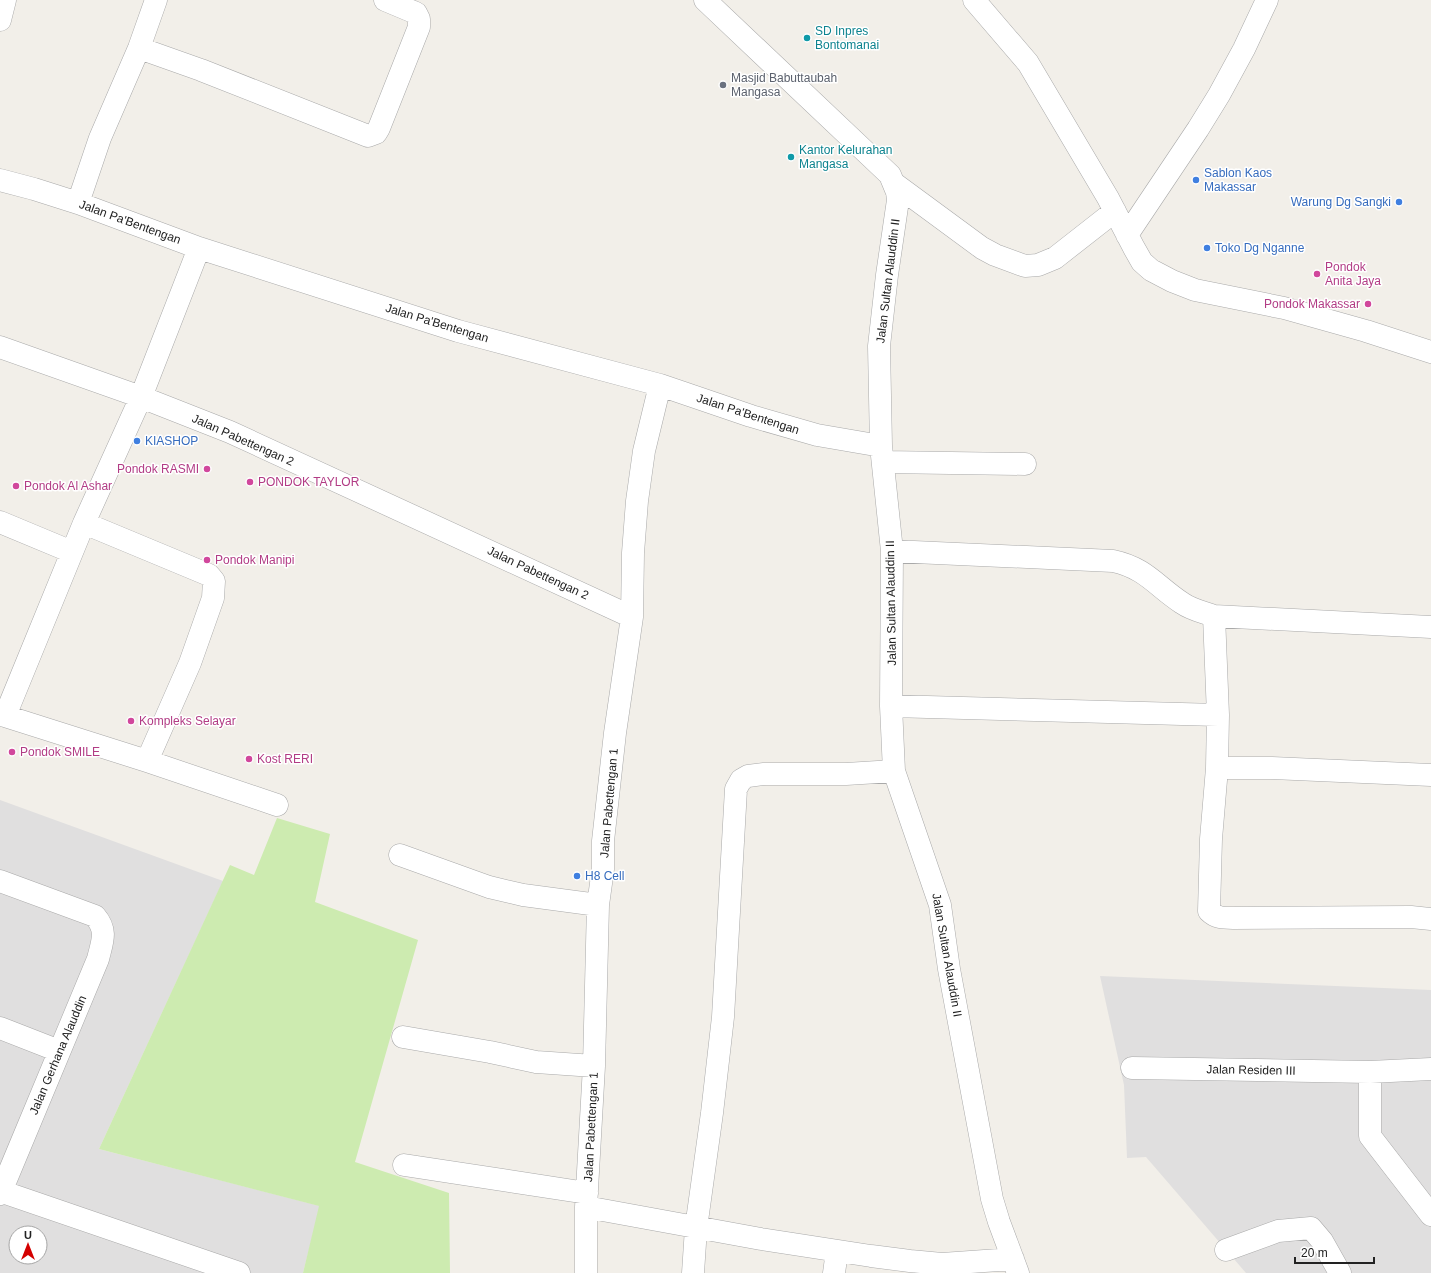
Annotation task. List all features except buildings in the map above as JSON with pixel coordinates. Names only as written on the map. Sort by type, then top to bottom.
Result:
[{"type":"street","points":[[0,20],[5,0]]},
{"type":"street","points":[[78,203],[100,138],[139,48],[156,0]]},
{"type":"street","points":[[139,48],[208,73],[368,136],[372,135],[379,128],[419,27],[419,19],[416,14],[385,0]]},
{"type":"street","points":[[706,0],[890,175],[895,184],[982,248],[1025,266],[1038,265],[1055,258],[1114,211]]},
{"type":"street","points":[[974,0],[1028,63],[1142,262],[1151,270],[1195,290],[1284,308],[1366,331],[1431,352]]},
{"type":"street","points":[[1127,235],[1219,95],[1244,48],[1259,4]]},
{"type":"street","name":"Jalan Pa'Bentengan","points":[[0,180],[78,203],[199,248],[458,331],[660,385],[763,420],[882,454],[1025,464]]},
{"type":"street","name":"Jalan Sultan Alauddin II","points":[[895,184],[898,192],[898,200],[887,275],[880,346],[882,454],[892,551],[891,706],[894,771],[940,904],[949,969],[992,1199],[998,1222],[1015,1266]]},
{"type":"street","points":[[199,248],[141,396],[84,523],[3,716],[147,761],[277,805]]},
{"type":"street","name":"Jalan Pabettengan 2","points":[[0,347],[141,396],[230,432],[632,617]]},
{"type":"street","name":"Jalan Pabettengan 1","points":[[586,1273],[586,1200],[594,1066],[598,904],[603,870],[604,841],[615,733],[632,617],[637,501],[644,451],[660,385]]},
{"type":"street","points":[[0,522],[72,552]]},
{"type":"street","points":[[84,523],[209,575],[214,582],[213,598],[190,664],[147,761]]},
{"type":"street","points":[[892,551],[1113,561],[1123,563],[1143,572],[1190,608],[1214,616],[1431,627]]},
{"type":"street","points":[[1214,616],[1218,715],[1217,768],[1211,839],[1209,911],[1212,915],[1233,918],[1411,917],[1431,919]]},
{"type":"street","points":[[891,706],[1218,715]]},
{"type":"street","points":[[1217,768],[1272,768],[1431,775]]},
{"type":"street","points":[[693,1273],[696,1228],[712,1113],[723,1017],[736,789],[738,783],[743,777],[764,774],[846,774],[894,771]]},
{"type":"street","points":[[400,855],[496,889],[523,895],[598,904]]},
{"type":"street","name":"Jalan Gerhana Alauddin","points":[[0,881],[95,916],[102,924],[104,933],[98,959],[0,1192]]},
{"type":"street","points":[[0,1028],[59,1051]]},
{"type":"street","points":[[403,1037],[490,1052],[536,1062],[594,1066]]},
{"type":"street","name":"Jalan Residen III","points":[[1132,1068],[1370,1072],[1431,1069]]},
{"type":"street","points":[[1370,1072],[1370,1136],[1431,1215]]},
{"type":"street","points":[[404,1165],[586,1200],[696,1228],[871,1256],[942,1264],[1015,1266]]},
{"type":"street","points":[[0,1192],[239,1273]]},
{"type":"street","points":[[1226,1250],[1278,1232],[1310,1228],[1322,1241],[1340,1273]]},
{"type":"street","points":[[834,1273],[837,1251]]},
{"type":"shaded area","points":[[0,800],[223,881],[99,1149],[320,1206],[303,1273],[0,1273]]},
{"type":"shaded area","points":[[1100,976],[1431,990],[1431,1273],[1246,1273],[1146,1157],[1127,1158],[1124,1085]]},
{"type":"green space","points":[[277,818],[330,834],[315,902],[418,940],[355,1162],[449,1193],[450,1273],[303,1273],[319,1206],[99,1149],[230,865],[254,875]]},
{"type":"place","name":"SD Inpres Bontomanai","points":[[807,38]]},
{"type":"place","name":"Masjid Babuttaubah Mangasa","points":[[723,85]]},
{"type":"place","name":"Kantor Kelurahan Mangasa","points":[[791,157]]},
{"type":"place","name":"Sablon Kaos Makassar","points":[[1196,180]]},
{"type":"place","name":"Warung Dg Sangki","points":[[1399,202]]},
{"type":"place","name":"Toko Dg Nganne","points":[[1207,248]]},
{"type":"place","name":"Pondok Anita Jaya","points":[[1317,274]]},
{"type":"place","name":"Pondok Makassar","points":[[1368,304]]},
{"type":"place","name":"KIASHOP","points":[[137,441]]},
{"type":"place","name":"Pondok RASMI","points":[[207,469]]},
{"type":"place","name":"PONDOK TAYLOR","points":[[250,482]]},
{"type":"place","name":"Pondok Al Ashar","points":[[16,486]]},
{"type":"place","name":"Pondok Manipi","points":[[207,560]]},
{"type":"place","name":"Kompleks Selayar","points":[[131,721]]},
{"type":"place","name":"Pondok SMILE","points":[[12,752]]},
{"type":"place","name":"Kost RERI","points":[[249,759]]},
{"type":"place","name":"H8 Cell","points":[[577,876]]}]
